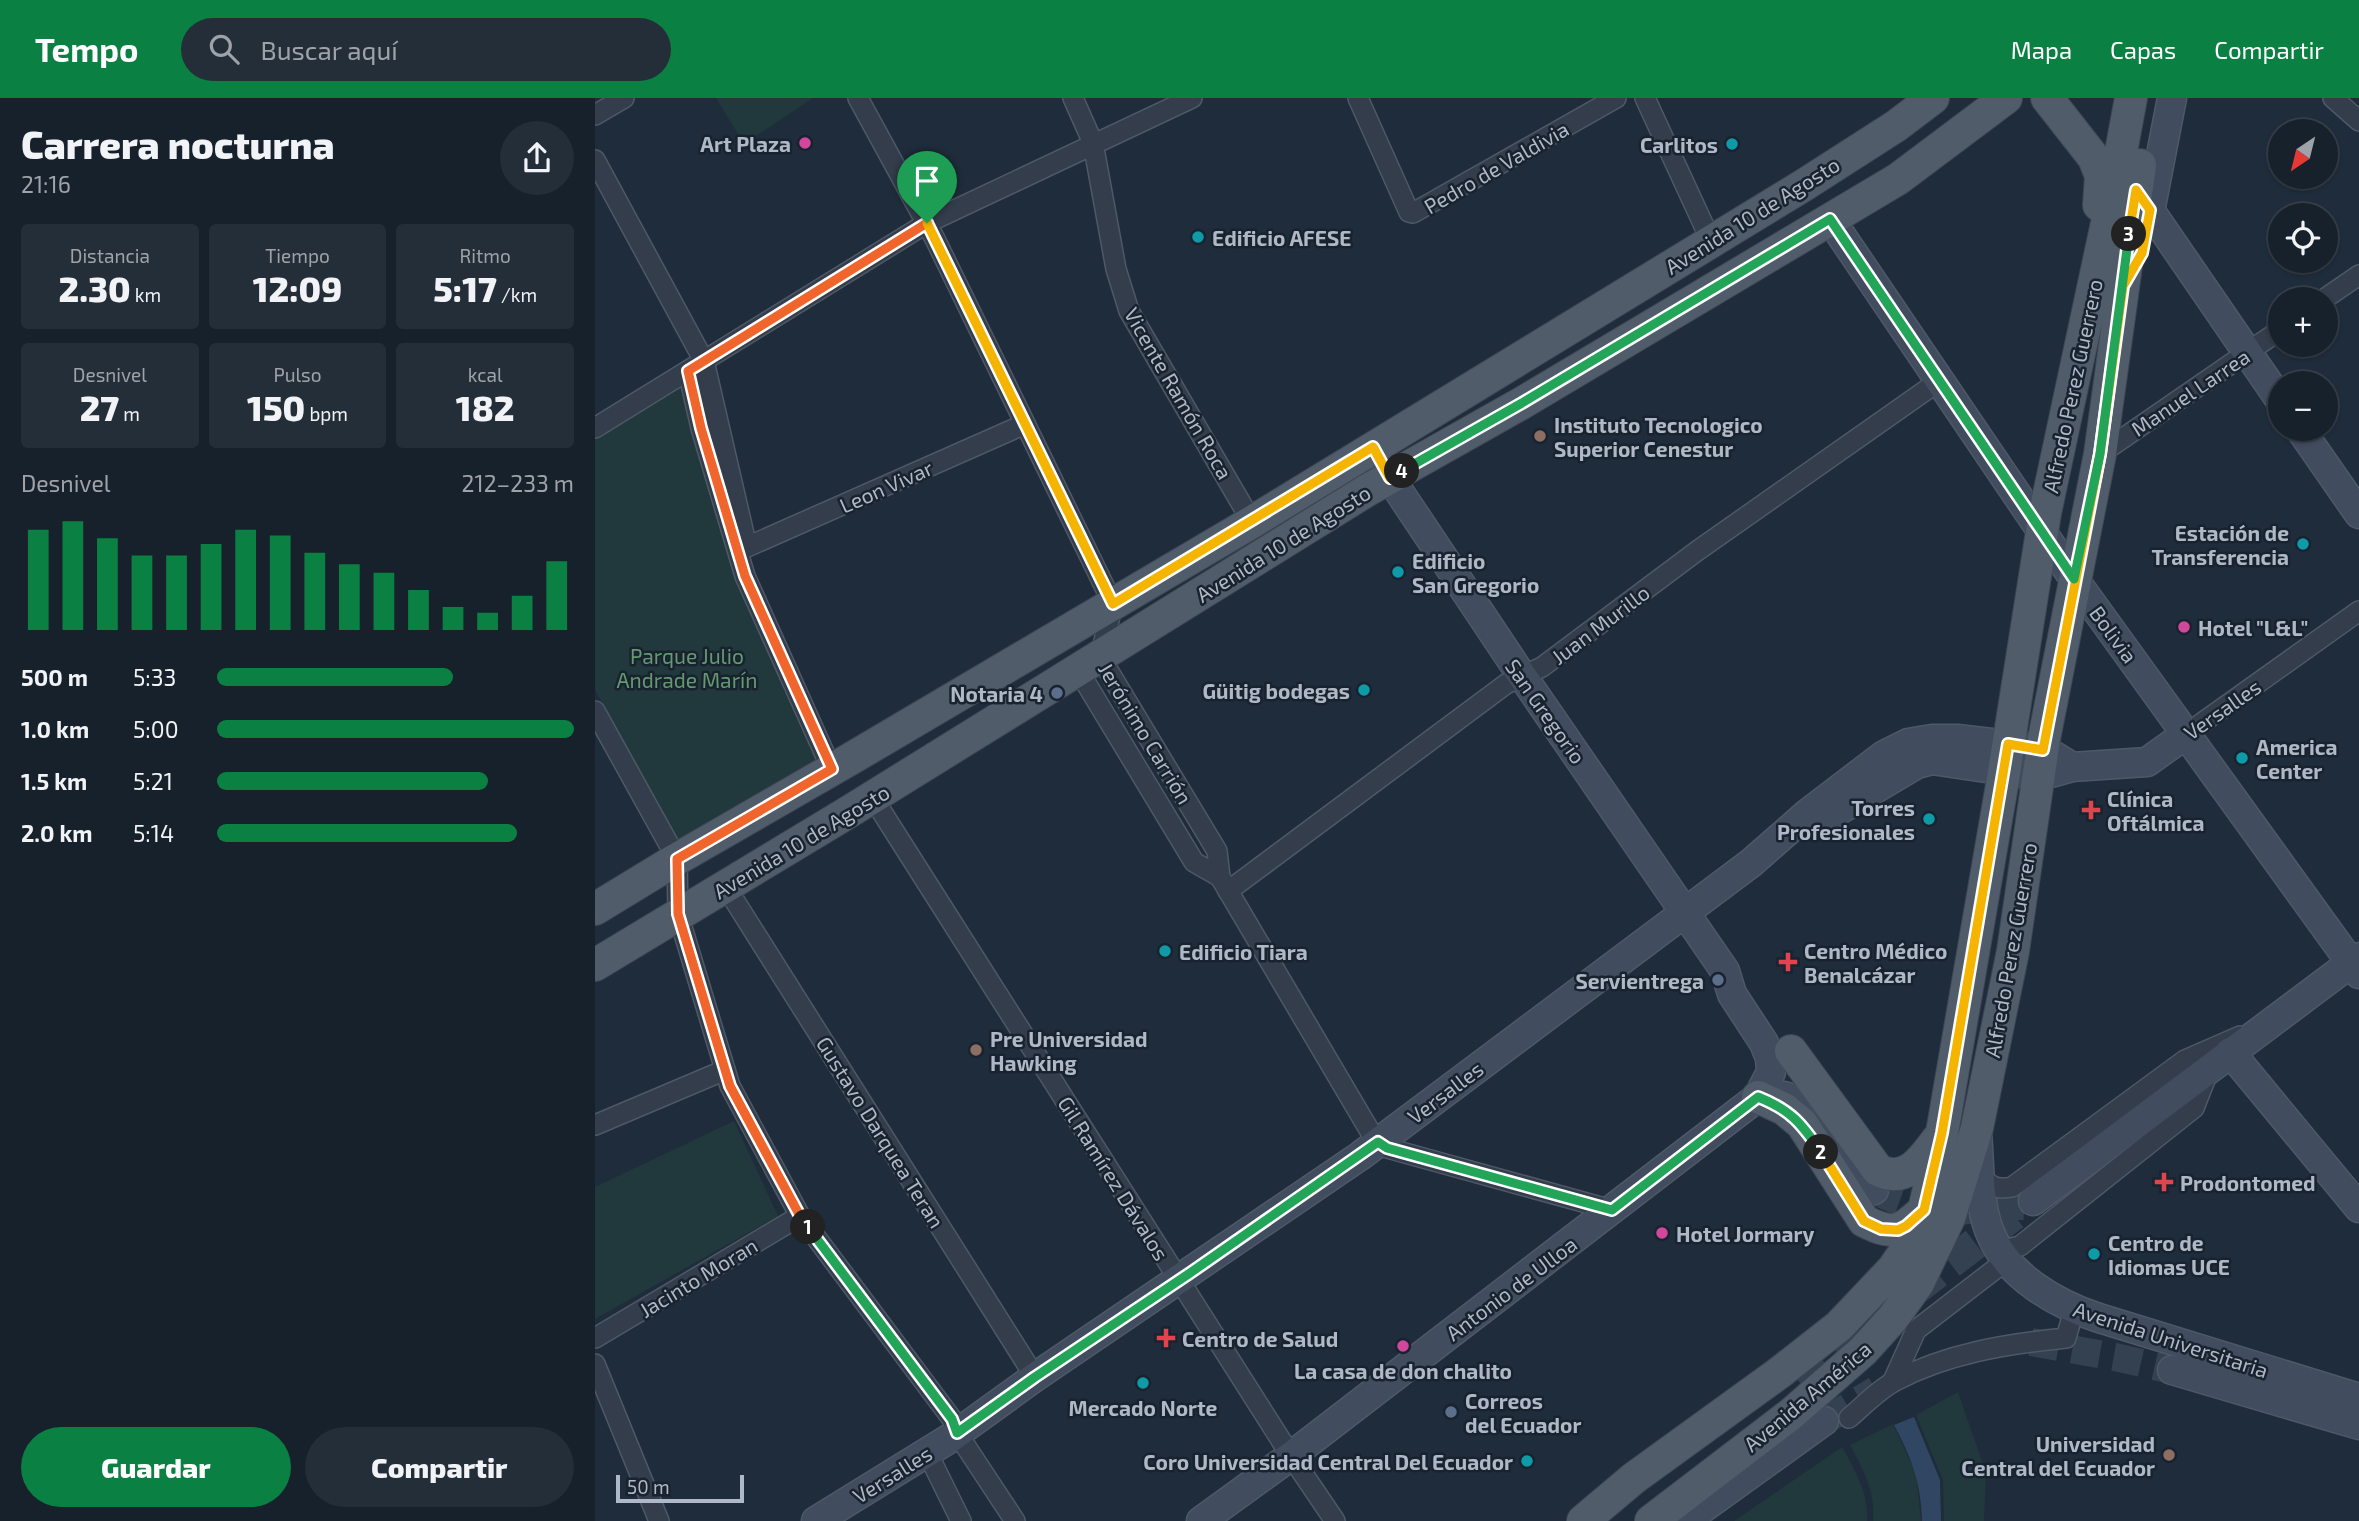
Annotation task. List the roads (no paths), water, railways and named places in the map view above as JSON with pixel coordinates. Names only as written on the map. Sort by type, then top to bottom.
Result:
[{"type":"main road","name":"Avenida 10 de Agosto","points":[[595,909],[1252,522],[1896,127],[1933,98]]},
{"type":"main road","name":"Avenida 10 de Agosto","points":[[595,965],[873,798],[1390,478],[1522,403],[1898,179],[2005,98]]},
{"type":"main road","points":[[2047,98],[2094,158],[2101,176],[2102,196],[2087,263],[2108,288]]},
{"type":"main road","points":[[2131,98],[2133,147]]},
{"type":"main road","points":[[2133,147],[2152,98]]},
{"type":"main road","name":"Alfredo Perez Guerrero","points":[[1924,1210],[1942,1133],[2042,533],[2108,288],[2133,147]]},
{"type":"main road","name":"Alfredo Perez Guerrero","points":[[1977,1128],[2013,950],[2041,763],[2100,454],[2108,288],[2143,200],[2133,147]]},
{"type":"main road","points":[[1791,1051],[1878,1170],[1894,1175],[1908,1172],[1921,1161],[1942,1133]]},
{"type":"main road","points":[[1758,1097],[1784,1109],[1802,1124],[1864,1221],[1881,1229],[1898,1230],[1924,1210]]},
{"type":"main road","name":"Avenida América","points":[[1651,1521],[1817,1393],[1863,1352],[1893,1318],[1918,1283],[1938,1244],[1949,1219],[1977,1128]]},
{"type":"main road","name":"Avenida América","points":[[1583,1521],[1634,1478],[1839,1326],[1904,1255],[1913,1240],[1924,1210]]},
{"type":"main road","points":[[1598,1521],[1797,1379]]},
{"type":"street","points":[[595,115],[624,98]]},
{"type":"street","points":[[858,98],[927,223],[1113,604]]},
{"type":"street","name":"Vicente Ramón Roca","points":[[1073,98],[1093,143],[1116,269],[1129,311],[1252,522]]},
{"type":"street","points":[[595,428],[927,223],[1192,98]]},
{"type":"street","name":"Pedro de Valdivia","points":[[1358,98],[1411,213],[1616,98]]},
{"type":"street","points":[[1645,98],[1711,242]]},
{"type":"street","points":[[2172,98],[2143,200],[2268,383]]},
{"type":"street","points":[[2333,98],[2359,121]]},
{"type":"street","points":[[595,160],[696,366],[701,428],[745,576],[832,769]]},
{"type":"street","name":"Bolivia","points":[[1830,219],[2074,579],[2185,735],[2356,964]]},
{"type":"street","points":[[2338,289],[2359,275]]},
{"type":"street","name":"Manuel Larrea","points":[[2100,454],[2268,338]]},
{"type":"street","name":"Leon Vivar","points":[[696,366],[747,547],[1025,424]]},
{"type":"street","name":"Juan Murillo","points":[[1224,884],[1506,684],[1542,667],[1697,551],[1939,382]]},
{"type":"street","points":[[2308,441],[2359,514]]},
{"type":"street","name":"San Gregorio","points":[[1374,446],[1390,478],[1522,676],[1725,971],[1732,993],[1764,1043],[1770,1058],[1771,1072],[1758,1097]]},
{"type":"street","name":"Jerónimo Carrión","points":[[1113,604],[1089,664],[1217,851],[1224,884],[1378,1142]]},
{"type":"street","name":"Versalles","points":[[816,1521],[957,1433],[1378,1142],[1751,863],[1830,796],[1884,755],[1908,743],[1957,739],[2006,757],[2072,767],[2147,762],[2359,611]]},
{"type":"street","points":[[595,711],[677,859],[678,914],[730,1086],[800,1216],[952,1419],[957,1433],[1014,1521]]},
{"type":"street","name":"Gil Ramírez Dávalos","points":[[873,798],[1335,1521]]},
{"type":"street","name":"Gustavo Darquea Teran","points":[[726,887],[1035,1377]]},
{"type":"street","points":[[2033,1201],[2270,1023],[2356,964]]},
{"type":"street","name":"San Gregorio","points":[[1725,971],[1743,981],[1791,1051],[1823,1124],[1856,1175],[1874,1190]]},
{"type":"street","points":[[1980,1173],[1991,1187],[2012,1187],[2185,1060],[2270,1023]]},
{"type":"street","points":[[2220,1060],[2359,1208]]},
{"type":"street","points":[[1893,1381],[1916,1330],[2004,1255],[2020,1246],[2194,1108],[2220,1060]]},
{"type":"street","points":[[595,1125],[725,1070]]},
{"type":"street","points":[[1758,1097],[1779,1094],[1795,1098],[1823,1124]]},
{"type":"street","name":"Antonio de Ulloa","points":[[1201,1521],[1291,1456],[1758,1097]]},
{"type":"street","name":"Avenida Universitaria","points":[[1977,1128],[1980,1173],[1989,1231],[2004,1255],[2035,1286],[2053,1299],[2074,1310],[2359,1398]]},
{"type":"street","points":[[1378,1142],[1387,1148],[1612,1210]]},
{"type":"street","name":"Jacinto Moran","points":[[595,1338],[800,1216]]},
{"type":"street","points":[[1685,1521],[1893,1381],[1950,1359],[2004,1345],[2066,1338],[2074,1310]]},
{"type":"street","points":[[595,1364],[659,1521]]},
{"type":"street","name":"Avenida Universitaria","points":[[2172,1370],[2359,1426]]},
{"type":"street","points":[[927,1452],[961,1521]]},
{"type":"water","points":[[1914,1417],[1940,1480],[1941,1521],[1922,1521],[1920,1495],[1914,1472],[1894,1425]]},
{"type":"tunnel","points":[[1874,1190],[1912,1206],[1943,1211],[2025,1206],[2033,1201]]},
{"type":"tunnel","points":[[1797,1379],[2025,1206]]},
{"type":"tunnel","points":[[2031,1342],[2172,1370]]},
{"type":"tunnel","points":[[1824,1421],[1876,1390]]},
{"type":"place","name":"Art Plaza","points":[[805,143]]},
{"type":"place","name":"Carlitos","points":[[1732,144]]},
{"type":"place","name":"Edificio AFESE","points":[[1198,237]]},
{"type":"place","name":"Instituto Tecnologico Superior Cenestur","points":[[1540,436]]},
{"type":"place","name":"Estación de Transferencia","points":[[2303,544]]},
{"type":"place","name":"Edificio San Gregorio","points":[[1398,572]]},
{"type":"place","name":"Hotel \"L&L\"","points":[[2184,627]]},
{"type":"place","name":"Güitig bodegas","points":[[1364,690]]},
{"type":"place","name":"Notaria 4","points":[[1057,693]]},
{"type":"place","name":"America Center","points":[[2242,758]]},
{"type":"place","name":"Clínica Oftálmica","points":[[2091,810]]},
{"type":"place","name":"Torres Profesionales","points":[[1929,819]]},
{"type":"place","name":"Edificio Tiara","points":[[1165,951]]},
{"type":"place","name":"Centro Médico Benalcázar","points":[[1788,962]]},
{"type":"place","name":"Servientrega","points":[[1718,980]]},
{"type":"place","name":"Pre Universidad Hawking","points":[[976,1050]]},
{"type":"place","name":"Prodontomed","points":[[2164,1182]]},
{"type":"place","name":"Hotel Jormary","points":[[1662,1233]]},
{"type":"place","name":"Centro de Idiomas UCE","points":[[2094,1254]]},
{"type":"place","name":"Centro de Salud","points":[[1166,1338]]},
{"type":"place","name":"La casa de don chalito","points":[[1403,1346]]},
{"type":"place","name":"Mercado Norte","points":[[1143,1383]]},
{"type":"place","name":"Correos del Ecuador","points":[[1451,1412]]},
{"type":"place","name":"Universidad Central del Ecuador","points":[[2169,1455]]},
{"type":"place","name":"Coro Universidad Central Del Ecuador","points":[[1527,1461]]},
{"type":"park label","name":"Parque Julio Andrade Marín","points":[[687,667]]}]
